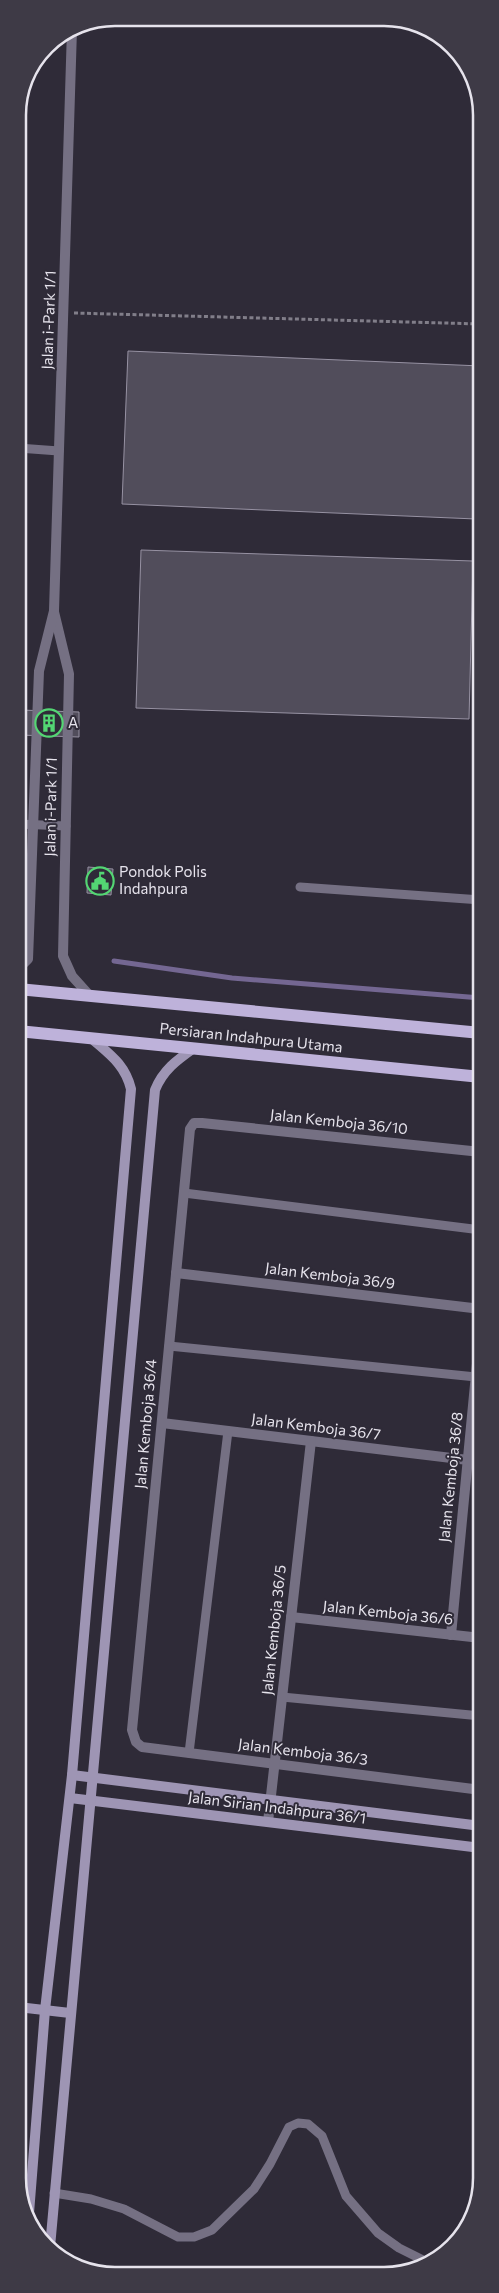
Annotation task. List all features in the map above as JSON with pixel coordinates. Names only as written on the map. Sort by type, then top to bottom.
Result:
[{"type":"main road","name":"Persiaran Indahpura Utama","points":[[26,990],[473,1032]]},
{"type":"main road","name":"Persiaran Indahpura Utama","points":[[26,1032],[473,1076]]},
{"type":"main road","points":[[30,2203],[45,2010],[70,1798],[131,1089],[128,1074],[122,1066],[91,1038]]},
{"type":"main road","points":[[51,2239],[155,1090],[160,1076],[172,1064],[194,1048]]},
{"type":"main road","name":"Jalan Sirian Indahpura 36/1","points":[[72,1775],[473,1825]]},
{"type":"main road","name":"Jalan Sirian Indahpura 36/1","points":[[70,1798],[473,1847]]},
{"type":"main road","points":[[26,2008],[70,2013]]},
{"type":"street","name":"Jalan i-Park 1/1","points":[[26,961],[28,959],[39,671],[54,611],[72,38]]},
{"type":"street","name":"Jalan i-Park 1/1","points":[[54,611],[69,674],[63,956],[72,976],[90,996]]},
{"type":"street","name":"Jalan Kemboja 36/10","points":[[194,1123],[473,1151]]},
{"type":"street","name":"Jalan Kemboja 36/4","points":[[132,1730],[190,1129],[194,1123]]},
{"type":"street","name":"Jalan Kemboja 36/9","points":[[176,1273],[473,1308]]},
{"type":"street","name":"Jalan Kemboja 36/7","points":[[162,1423],[468,1460]]},
{"type":"street","name":"Jalan Kemboja 36/8","points":[[451,1635],[468,1460],[473,1429]]},
{"type":"street","name":"Jalan Kemboja 36/5","points":[[268,1822],[311,1441]]},
{"type":"street","name":"Jalan Kemboja 36/6","points":[[291,1617],[473,1637]]},
{"type":"street","name":"Jalan Kemboja 36/3","points":[[132,1730],[136,1742],[142,1747],[473,1789]]},
{"type":"lane","points":[[26,449],[60,451]]},
{"type":"lane","points":[[26,824],[66,826]]},
{"type":"lane","points":[[300,886],[473,899]]},
{"type":"lane","points":[[184,1193],[473,1229]]},
{"type":"lane","points":[[169,1346],[473,1377]]},
{"type":"lane","points":[[189,1753],[228,1431]]},
{"type":"lane","points":[[282,1697],[473,1715]]},
{"type":"lane","points":[[54,2193],[91,2199],[124,2208],[178,2237],[194,2237],[212,2230],[254,2189],[270,2164],[289,2127],[298,2123],[308,2124],[322,2136],[329,2150],[339,2183],[346,2196],[378,2233],[399,2248],[420,2259]]},
{"type":"path","points":[[64,312],[473,324]]},
{"type":"building","points":[[128,351],[473,366],[473,519],[122,504]]},
{"type":"building","points":[[141,550],[473,561],[469,719],[136,708]]},
{"type":"building","name":"A","points":[[26,710],[79,712],[79,737],[26,735]]},
{"type":"building","name":"Pondok Polis Indahpura","points":[[88,867],[113,869],[111,895],[87,893]]},
{"type":"waterway","points":[[114,961],[232,978],[473,997]]},
{"type":"place","name":"A","points":[[49,723]]},
{"type":"place","name":"Pondok Polis Indahpura","points":[[100,881]]}]
